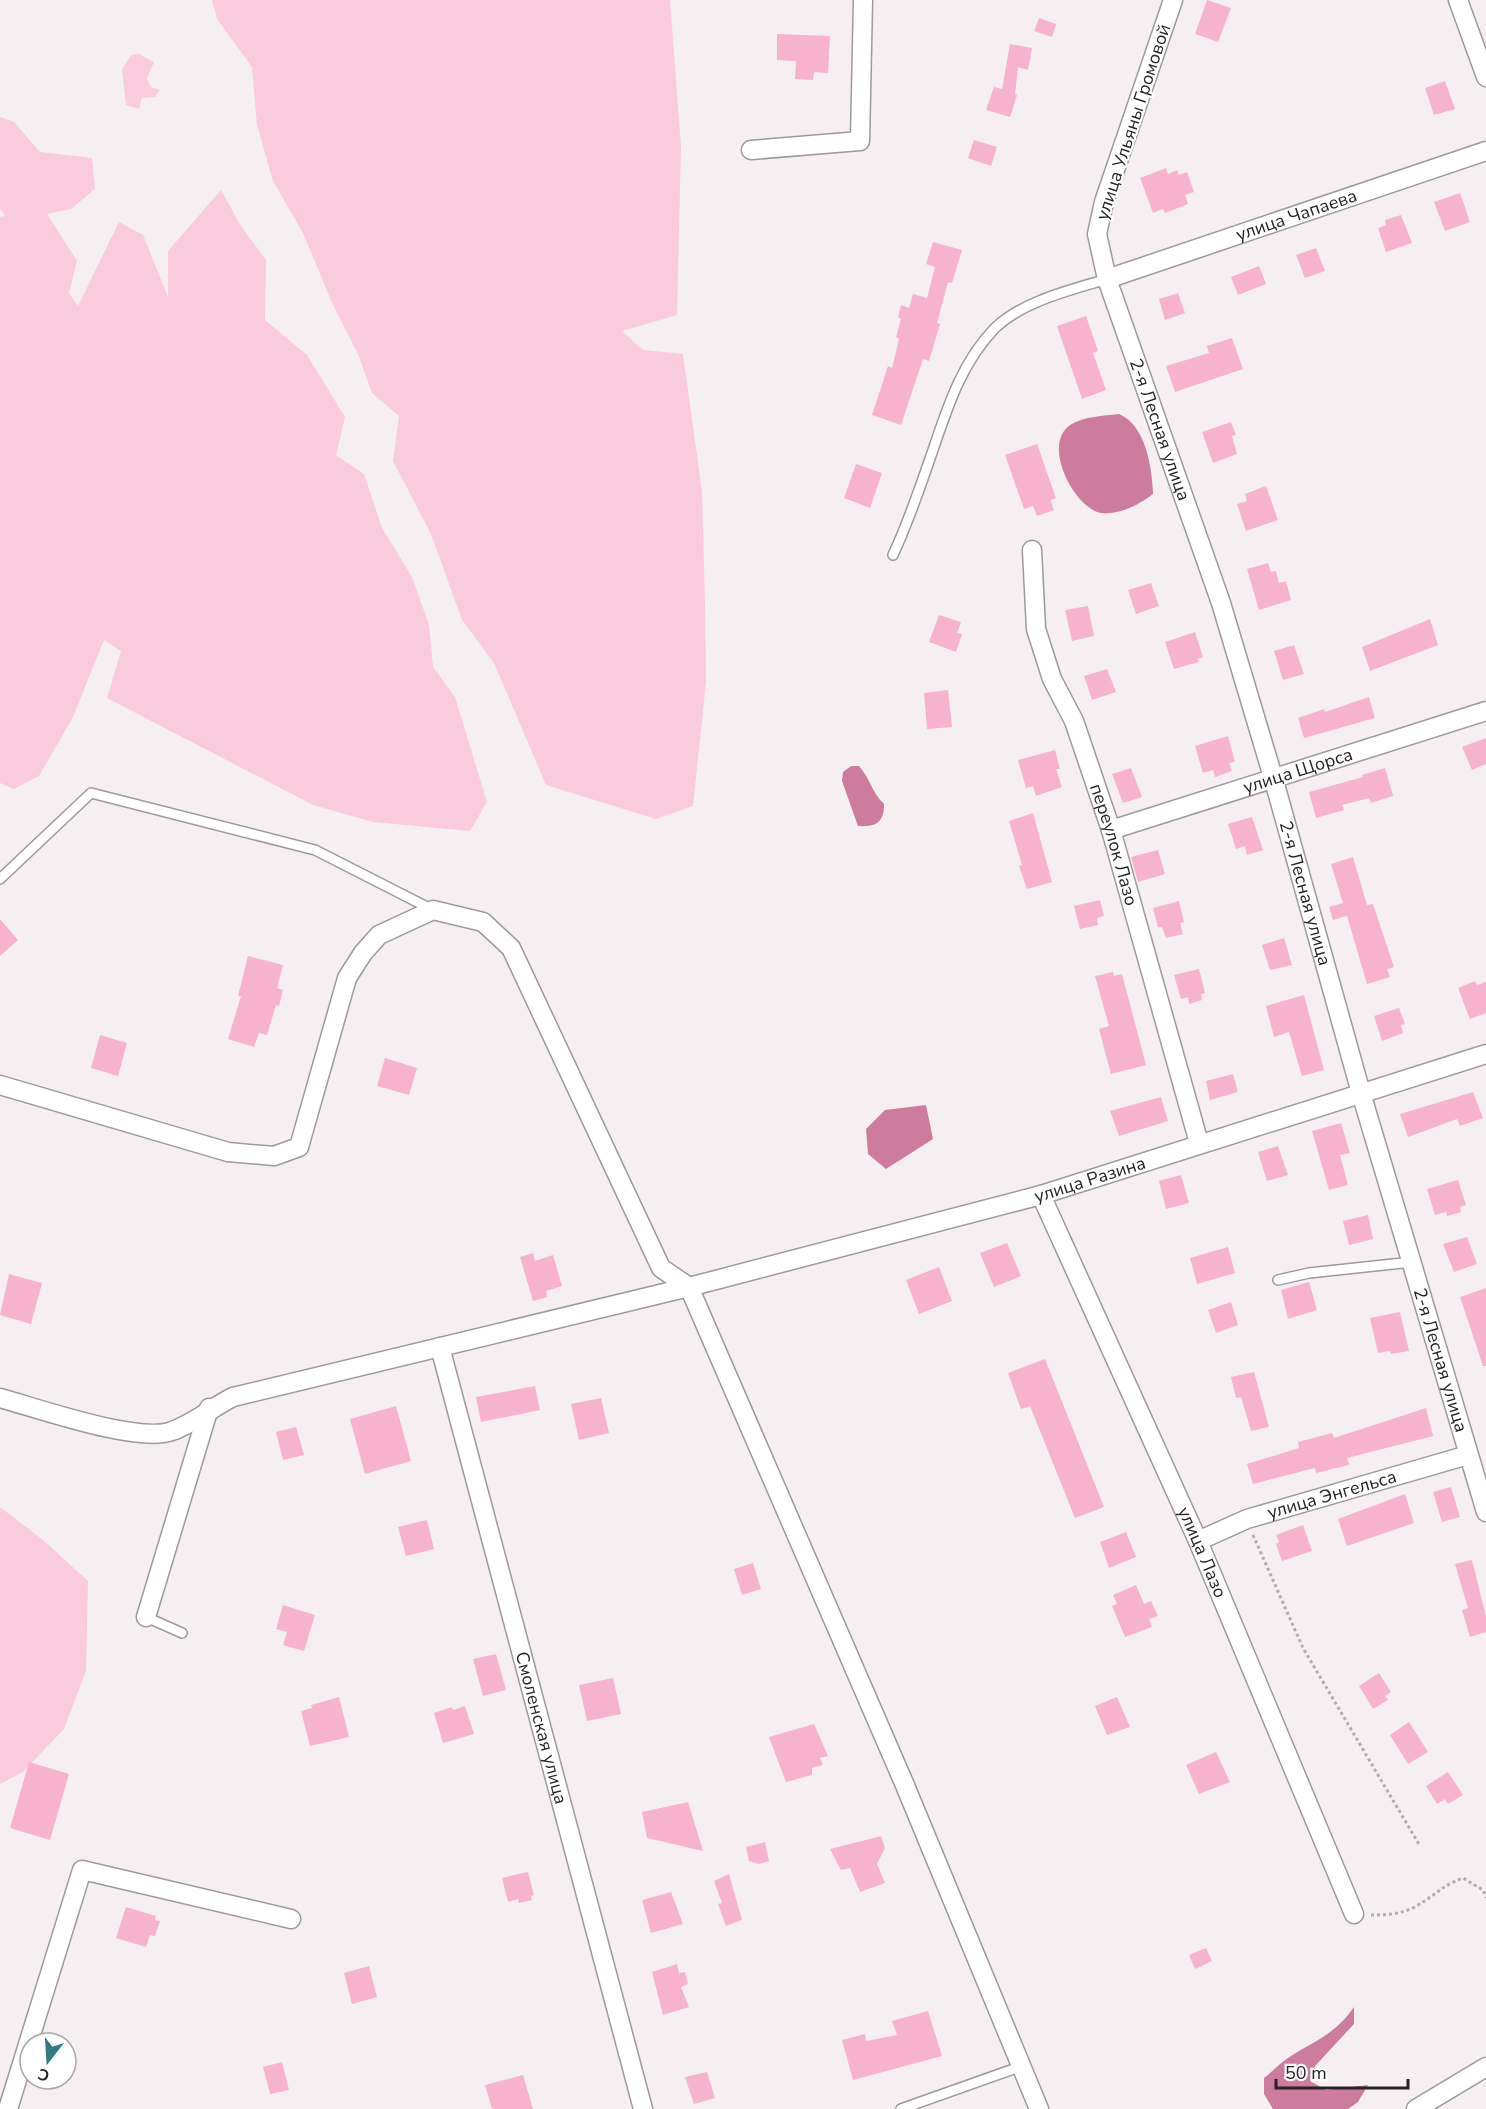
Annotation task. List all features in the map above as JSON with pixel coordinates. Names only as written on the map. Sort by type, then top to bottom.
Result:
[{"type":"street","points":[[752,150],[860,141],[863,0]]},
{"type":"street","name":"улица Ульяны Громовой","points":[[1107,279],[1097,234],[1104,202],[1173,0]]},
{"type":"street","points":[[1458,0],[1486,77]]},
{"type":"street","name":"улица Чапаева","points":[[1107,279],[1486,151]]},
{"type":"street","name":"2-я Лесная улица","points":[[1107,279],[1221,603],[1273,777],[1361,1093],[1486,1512]]},
{"type":"street","name":"переулок Лазо","points":[[1032,550],[1036,629],[1052,679],[1074,721],[1111,830],[1199,1143]]},
{"type":"street","name":"улица Щорса","points":[[1111,830],[1486,711]]},
{"type":"street","points":[[0,1085],[228,1152],[274,1156],[299,1147],[347,978],[363,952],[379,935],[433,910],[483,921],[511,948],[661,1268],[689,1287],[904,1783],[1039,2109]]},
{"type":"street","name":"улица Разина","points":[[0,1398],[91,1424],[149,1434],[171,1432],[233,1397],[689,1287],[1041,1195],[1199,1143],[1486,1054]]},
{"type":"street","name":"улица Лазо","points":[[1041,1195],[1198,1541],[1354,1914]]},
{"type":"street","name":"Смоленская улица","points":[[440,1347],[644,2109]]},
{"type":"street","points":[[146,1617],[210,1408]]},
{"type":"street","name":"улица Энгельса","points":[[1198,1541],[1247,1519],[1468,1455]]},
{"type":"street","points":[[8,2109],[82,1870],[291,1919]]},
{"type":"street","points":[[1416,2109],[1486,2067]]},
{"type":"lane","points":[[893,555],[911,514],[951,395],[974,354],[996,327],[1044,298],[1107,279]]},
{"type":"lane","points":[[0,879],[91,793],[315,850],[433,910]]},
{"type":"lane","points":[[1278,1280],[1309,1273],[1412,1262]]},
{"type":"lane","points":[[146,1617],[182,1633]]},
{"type":"lane","points":[[901,2109],[1022,2067]]},
{"type":"path","points":[[1247,1519],[1266,1570],[1303,1648],[1420,1846]]},
{"type":"path","points":[[1354,1914],[1390,1914],[1417,1906],[1444,1885],[1463,1878],[1483,1890],[1486,1898]]},
{"type":"shaded area","points":[[212,0],[670,0],[681,147],[677,315],[622,331],[643,350],[683,354],[702,492],[705,602],[706,682],[693,806],[656,819],[546,785],[494,663],[462,620],[431,534],[393,461],[399,416],[372,393],[358,354],[333,305],[303,233],[273,181],[257,125],[252,67],[217,19]]},
{"type":"shaded area","points":[[139,54],[154,62],[147,78],[151,87],[160,90],[155,97],[142,98],[139,109],[126,105],[122,70],[131,55]]},
{"type":"shaded area","points":[[0,117],[14,122],[40,152],[92,158],[95,189],[71,209],[47,214],[77,261],[69,293],[78,306],[119,222],[143,235],[168,297],[168,251],[221,190],[241,226],[266,260],[265,320],[307,355],[345,417],[336,455],[364,474],[382,528],[412,577],[429,625],[433,667],[455,697],[487,802],[470,831],[373,822],[313,805],[107,698],[121,651],[104,640],[73,717],[39,776],[14,789],[0,783],[0,217],[5,216],[0,209]]},
{"type":"shaded area","points":[[1119,414],[1136,427],[1146,448],[1153,494],[1129,508],[1102,513],[1082,501],[1072,489],[1060,461],[1059,447],[1062,434],[1070,425],[1088,418]]},
{"type":"shaded area","points":[[851,766],[859,766],[884,804],[881,820],[870,826],[858,826],[842,781],[843,772]]},
{"type":"shaded area","points":[[926,1105],[933,1139],[886,1169],[868,1154],[866,1129],[885,1110]]},
{"type":"shaded area","points":[[0,1507],[43,1540],[88,1581],[86,1671],[64,1729],[23,1772],[0,1784]]},
{"type":"shaded area","points":[[1354,2007],[1354,2024],[1315,2066],[1310,2081],[1326,2090],[1368,2085],[1358,2102],[1348,2109],[1273,2109],[1264,2094],[1264,2078],[1287,2058],[1333,2030]]},
{"type":"building","points":[[1207,0],[1231,8],[1218,42],[1195,34]]},
{"type":"building","points":[[1039,18],[1056,24],[1052,37],[1034,31]]},
{"type":"building","points":[[777,34],[830,36],[828,73],[814,72],[813,80],[795,79],[796,61],[777,60]]},
{"type":"building","points":[[1010,44],[1032,48],[1028,70],[1018,67],[1015,94],[1017,95],[1010,117],[986,110],[994,87],[1002,89]]},
{"type":"building","points":[[1445,81],[1455,109],[1434,115],[1425,88]]},
{"type":"building","points":[[974,140],[997,147],[991,166],[968,158]]},
{"type":"building","points":[[1166,168],[1168,174],[1177,170],[1179,175],[1187,172],[1194,192],[1185,195],[1188,204],[1165,213],[1163,209],[1153,213],[1140,178]]},
{"type":"building","points":[[1460,193],[1470,222],[1445,231],[1434,202]]},
{"type":"building","points":[[1401,215],[1412,243],[1386,252],[1378,228],[1386,225],[1385,220]]},
{"type":"building","points":[[933,242],[962,250],[952,283],[948,282],[937,323],[940,324],[929,361],[923,359],[901,425],[872,415],[888,366],[892,368],[899,339],[896,337],[901,319],[898,317],[901,305],[909,308],[913,294],[927,298],[935,267],[926,264]]},
{"type":"building","points":[[1316,248],[1325,271],[1305,278],[1296,255]]},
{"type":"building","points":[[1259,266],[1266,284],[1238,295],[1231,277]]},
{"type":"building","points":[[1178,293],[1185,313],[1165,320],[1159,299]]},
{"type":"building","points":[[1086,316],[1098,351],[1093,353],[1106,390],[1082,399],[1057,326]]},
{"type":"building","points":[[1232,338],[1243,369],[1175,392],[1166,366],[1209,353],[1207,346]]},
{"type":"building","points":[[1231,422],[1236,435],[1232,436],[1237,454],[1213,463],[1202,432]]},
{"type":"building","points":[[1037,444],[1056,498],[1050,500],[1054,510],[1037,516],[1033,506],[1024,509],[1005,455]]},
{"type":"building","points":[[856,464],[882,473],[870,508],[844,498]]},
{"type":"building","points":[[1266,486],[1278,520],[1246,531],[1237,504],[1247,501],[1245,494]]},
{"type":"building","points":[[1268,563],[1271,572],[1276,571],[1279,583],[1286,581],[1291,600],[1259,610],[1247,569]]},
{"type":"building","points":[[1151,583],[1159,606],[1136,614],[1128,590]]},
{"type":"building","points":[[1088,606],[1094,636],[1072,641],[1065,610]]},
{"type":"building","points":[[939,615],[961,622],[957,633],[962,634],[956,652],[929,642]]},
{"type":"building","points":[[1430,619],[1438,645],[1370,671],[1362,647]]},
{"type":"building","points":[[1195,632],[1203,657],[1197,659],[1199,662],[1174,669],[1165,642]]},
{"type":"building","points":[[1294,645],[1304,674],[1283,680],[1274,651]]},
{"type":"building","points":[[1107,669],[1116,692],[1092,700],[1084,676]]},
{"type":"building","points":[[948,690],[952,727],[927,729],[924,693]]},
{"type":"building","points":[[1369,697],[1375,718],[1304,738],[1298,718],[1324,709],[1325,712]]},
{"type":"building","points":[[1228,736],[1235,762],[1229,763],[1232,771],[1215,777],[1213,770],[1203,773],[1195,746]]},
{"type":"building","points":[[1486,738],[1486,764],[1472,770],[1462,747]]},
{"type":"building","points":[[1055,750],[1060,769],[1056,769],[1062,787],[1036,796],[1033,786],[1026,788],[1018,760]]},
{"type":"building","points":[[1131,768],[1142,797],[1123,803],[1112,774]]},
{"type":"building","points":[[1385,768],[1393,796],[1371,803],[1369,798],[1342,805],[1344,810],[1316,818],[1309,792],[1363,777],[1362,775]]},
{"type":"building","points":[[1033,813],[1052,882],[1027,889],[1019,866],[1022,865],[1009,821]]},
{"type":"building","points":[[1252,817],[1263,850],[1247,855],[1245,846],[1236,849],[1228,824]]},
{"type":"building","points":[[1158,850],[1165,874],[1138,882],[1131,857]]},
{"type":"building","points":[[1353,857],[1367,905],[1373,904],[1394,967],[1387,969],[1390,977],[1367,984],[1347,916],[1333,920],[1329,907],[1343,903],[1331,864]]},
{"type":"building","points":[[1100,900],[1104,916],[1097,918],[1098,925],[1080,929],[1074,906]]},
{"type":"building","points":[[1179,901],[1184,922],[1180,923],[1183,934],[1166,938],[1162,927],[1158,927],[1153,908]]},
{"type":"building","points":[[0,919],[18,940],[0,956]]},
{"type":"building","points":[[1284,938],[1292,965],[1270,970],[1262,945]]},
{"type":"building","points":[[248,956],[283,965],[277,988],[283,990],[279,1006],[276,1005],[267,1035],[259,1033],[254,1047],[228,1039],[241,996],[238,996]]},
{"type":"building","points":[[1199,969],[1205,993],[1201,994],[1202,1000],[1189,1004],[1188,997],[1181,999],[1174,975]]},
{"type":"building","points":[[1113,972],[1114,976],[1122,974],[1146,1065],[1111,1074],[1099,1029],[1109,1026],[1095,976]]},
{"type":"building","points":[[1475,981],[1477,985],[1486,982],[1486,1013],[1470,1019],[1458,988]]},
{"type":"building","points":[[1304,995],[1324,1070],[1302,1076],[1289,1032],[1274,1037],[1266,1006]]},
{"type":"building","points":[[1399,1008],[1405,1024],[1401,1025],[1403,1033],[1382,1041],[1374,1016]]},
{"type":"building","points":[[100,1035],[127,1043],[118,1076],[91,1068]]},
{"type":"building","points":[[385,1058],[417,1068],[409,1095],[377,1086]]},
{"type":"building","points":[[1233,1074],[1238,1092],[1210,1100],[1206,1081]]},
{"type":"building","points":[[1473,1092],[1483,1118],[1460,1126],[1457,1119],[1408,1137],[1400,1114]]},
{"type":"building","points":[[1161,1097],[1168,1121],[1119,1136],[1110,1111]]},
{"type":"building","points":[[1341,1123],[1350,1153],[1340,1155],[1348,1185],[1329,1190],[1312,1131]]},
{"type":"building","points":[[1278,1146],[1288,1175],[1267,1181],[1258,1152]]},
{"type":"building","points":[[1181,1175],[1189,1203],[1166,1209],[1159,1181]]},
{"type":"building","points":[[1458,1180],[1466,1205],[1460,1207],[1461,1212],[1447,1216],[1446,1212],[1435,1215],[1427,1189]]},
{"type":"building","points":[[1368,1215],[1373,1239],[1349,1245],[1343,1221]]},
{"type":"building","points":[[1467,1237],[1477,1264],[1454,1272],[1443,1244]]},
{"type":"building","points":[[1007,1243],[1021,1276],[994,1287],[980,1253]]},
{"type":"building","points":[[1228,1247],[1235,1273],[1197,1284],[1190,1258]]},
{"type":"building","points":[[533,1253],[535,1261],[553,1255],[562,1286],[546,1291],[547,1297],[533,1301],[520,1257]]},
{"type":"building","points":[[939,1267],[952,1301],[919,1314],[906,1280]]},
{"type":"building","points":[[9,1274],[42,1283],[31,1324],[0,1315]]},
{"type":"building","points":[[1309,1282],[1317,1310],[1288,1319],[1281,1290]]},
{"type":"building","points":[[1486,1288],[1486,1366],[1483,1366],[1460,1297]]},
{"type":"building","points":[[1231,1302],[1238,1325],[1216,1333],[1208,1310]]},
{"type":"building","points":[[1400,1312],[1409,1351],[1391,1354],[1390,1351],[1378,1353],[1370,1318]]},
{"type":"building","points":[[1045,1359],[1104,1507],[1075,1518],[1030,1406],[1021,1409],[1008,1373]]},
{"type":"building","points":[[1254,1372],[1269,1427],[1251,1431],[1241,1397],[1236,1398],[1231,1377]]},
{"type":"building","points":[[535,1386],[540,1410],[481,1422],[476,1397]]},
{"type":"building","points":[[601,1398],[609,1433],[579,1440],[571,1404]]},
{"type":"building","points":[[396,1406],[411,1461],[365,1474],[350,1419]]},
{"type":"building","points":[[1426,1408],[1433,1436],[1347,1458],[1349,1465],[1316,1473],[1315,1468],[1253,1484],[1247,1464],[1299,1448],[1298,1442],[1332,1433],[1334,1438]]},
{"type":"building","points":[[296,1427],[304,1455],[283,1460],[276,1432]]},
{"type":"building","points":[[1451,1487],[1460,1517],[1442,1522],[1433,1492]]},
{"type":"building","points":[[1405,1494],[1414,1523],[1347,1546],[1338,1519]]},
{"type":"building","points":[[427,1520],[434,1549],[406,1556],[398,1527]]},
{"type":"building","points":[[1303,1525],[1312,1551],[1282,1561],[1276,1544],[1279,1542],[1276,1535]]},
{"type":"building","points":[[1126,1532],[1136,1557],[1109,1568],[1100,1542]]},
{"type":"building","points":[[1472,1560],[1486,1617],[1486,1632],[1470,1637],[1462,1610],[1468,1608],[1455,1564]]},
{"type":"building","points":[[753,1563],[761,1589],[742,1595],[734,1569]]},
{"type":"building","points":[[1136,1585],[1144,1604],[1151,1601],[1158,1616],[1149,1619],[1152,1627],[1125,1637],[1112,1606],[1117,1604],[1113,1595]]},
{"type":"building","points":[[283,1605],[315,1615],[304,1651],[283,1645],[287,1632],[276,1629]]},
{"type":"building","points":[[496,1654],[506,1690],[483,1696],[473,1659]]},
{"type":"building","points":[[1379,1673],[1391,1692],[1385,1696],[1388,1700],[1373,1709],[1359,1686]]},
{"type":"building","points":[[613,1678],[621,1714],[587,1721],[579,1685]]},
{"type":"building","points":[[339,1697],[349,1737],[310,1746],[301,1711],[312,1708],[311,1705]]},
{"type":"building","points":[[1117,1697],[1130,1727],[1107,1735],[1095,1706]]},
{"type":"building","points":[[465,1706],[474,1734],[443,1743],[434,1713],[452,1707],[453,1710]]},
{"type":"building","points":[[1409,1722],[1428,1752],[1408,1764],[1390,1735]]},
{"type":"building","points":[[814,1724],[828,1756],[820,1758],[823,1765],[812,1768],[812,1775],[786,1782],[769,1737]]},
{"type":"building","points":[[1216,1752],[1230,1782],[1199,1794],[1186,1765]]},
{"type":"building","points":[[29,1762],[69,1774],[50,1840],[10,1828]]},
{"type":"building","points":[[1448,1772],[1463,1795],[1448,1804],[1445,1799],[1437,1804],[1426,1786]]},
{"type":"building","points":[[688,1802],[703,1851],[647,1838],[642,1812]]},
{"type":"building","points":[[881,1836],[885,1848],[877,1864],[885,1883],[860,1892],[850,1868],[841,1870],[830,1849]]},
{"type":"building","points":[[765,1842],[769,1861],[759,1864],[749,1861],[746,1847]]},
{"type":"building","points":[[528,1872],[534,1895],[531,1896],[532,1900],[519,1903],[518,1899],[508,1902],[502,1878]]},
{"type":"building","points":[[729,1874],[742,1920],[726,1926],[718,1904],[722,1903],[714,1881]]},
{"type":"building","points":[[671,1892],[683,1924],[651,1933],[642,1900]]},
{"type":"building","points":[[126,1907],[156,1916],[155,1920],[160,1921],[155,1936],[150,1935],[146,1947],[116,1938]]},
{"type":"building","points":[[1206,1948],[1212,1961],[1195,1969],[1189,1955]]},
{"type":"building","points":[[677,1964],[679,1973],[685,1972],[688,1984],[681,1987],[689,2007],[663,2015],[652,1972]]},
{"type":"building","points":[[369,1966],[377,1997],[352,2004],[344,1973]]},
{"type":"building","points":[[928,2011],[942,2056],[853,2080],[842,2040],[865,2034],[866,2041],[897,2035],[892,2021]]},
{"type":"building","points":[[282,2062],[289,2090],[270,2094],[263,2067]]},
{"type":"building","points":[[707,2072],[715,2098],[694,2104],[685,2077]]},
{"type":"building","points":[[523,2075],[533,2109],[492,2109],[485,2085]]}]
